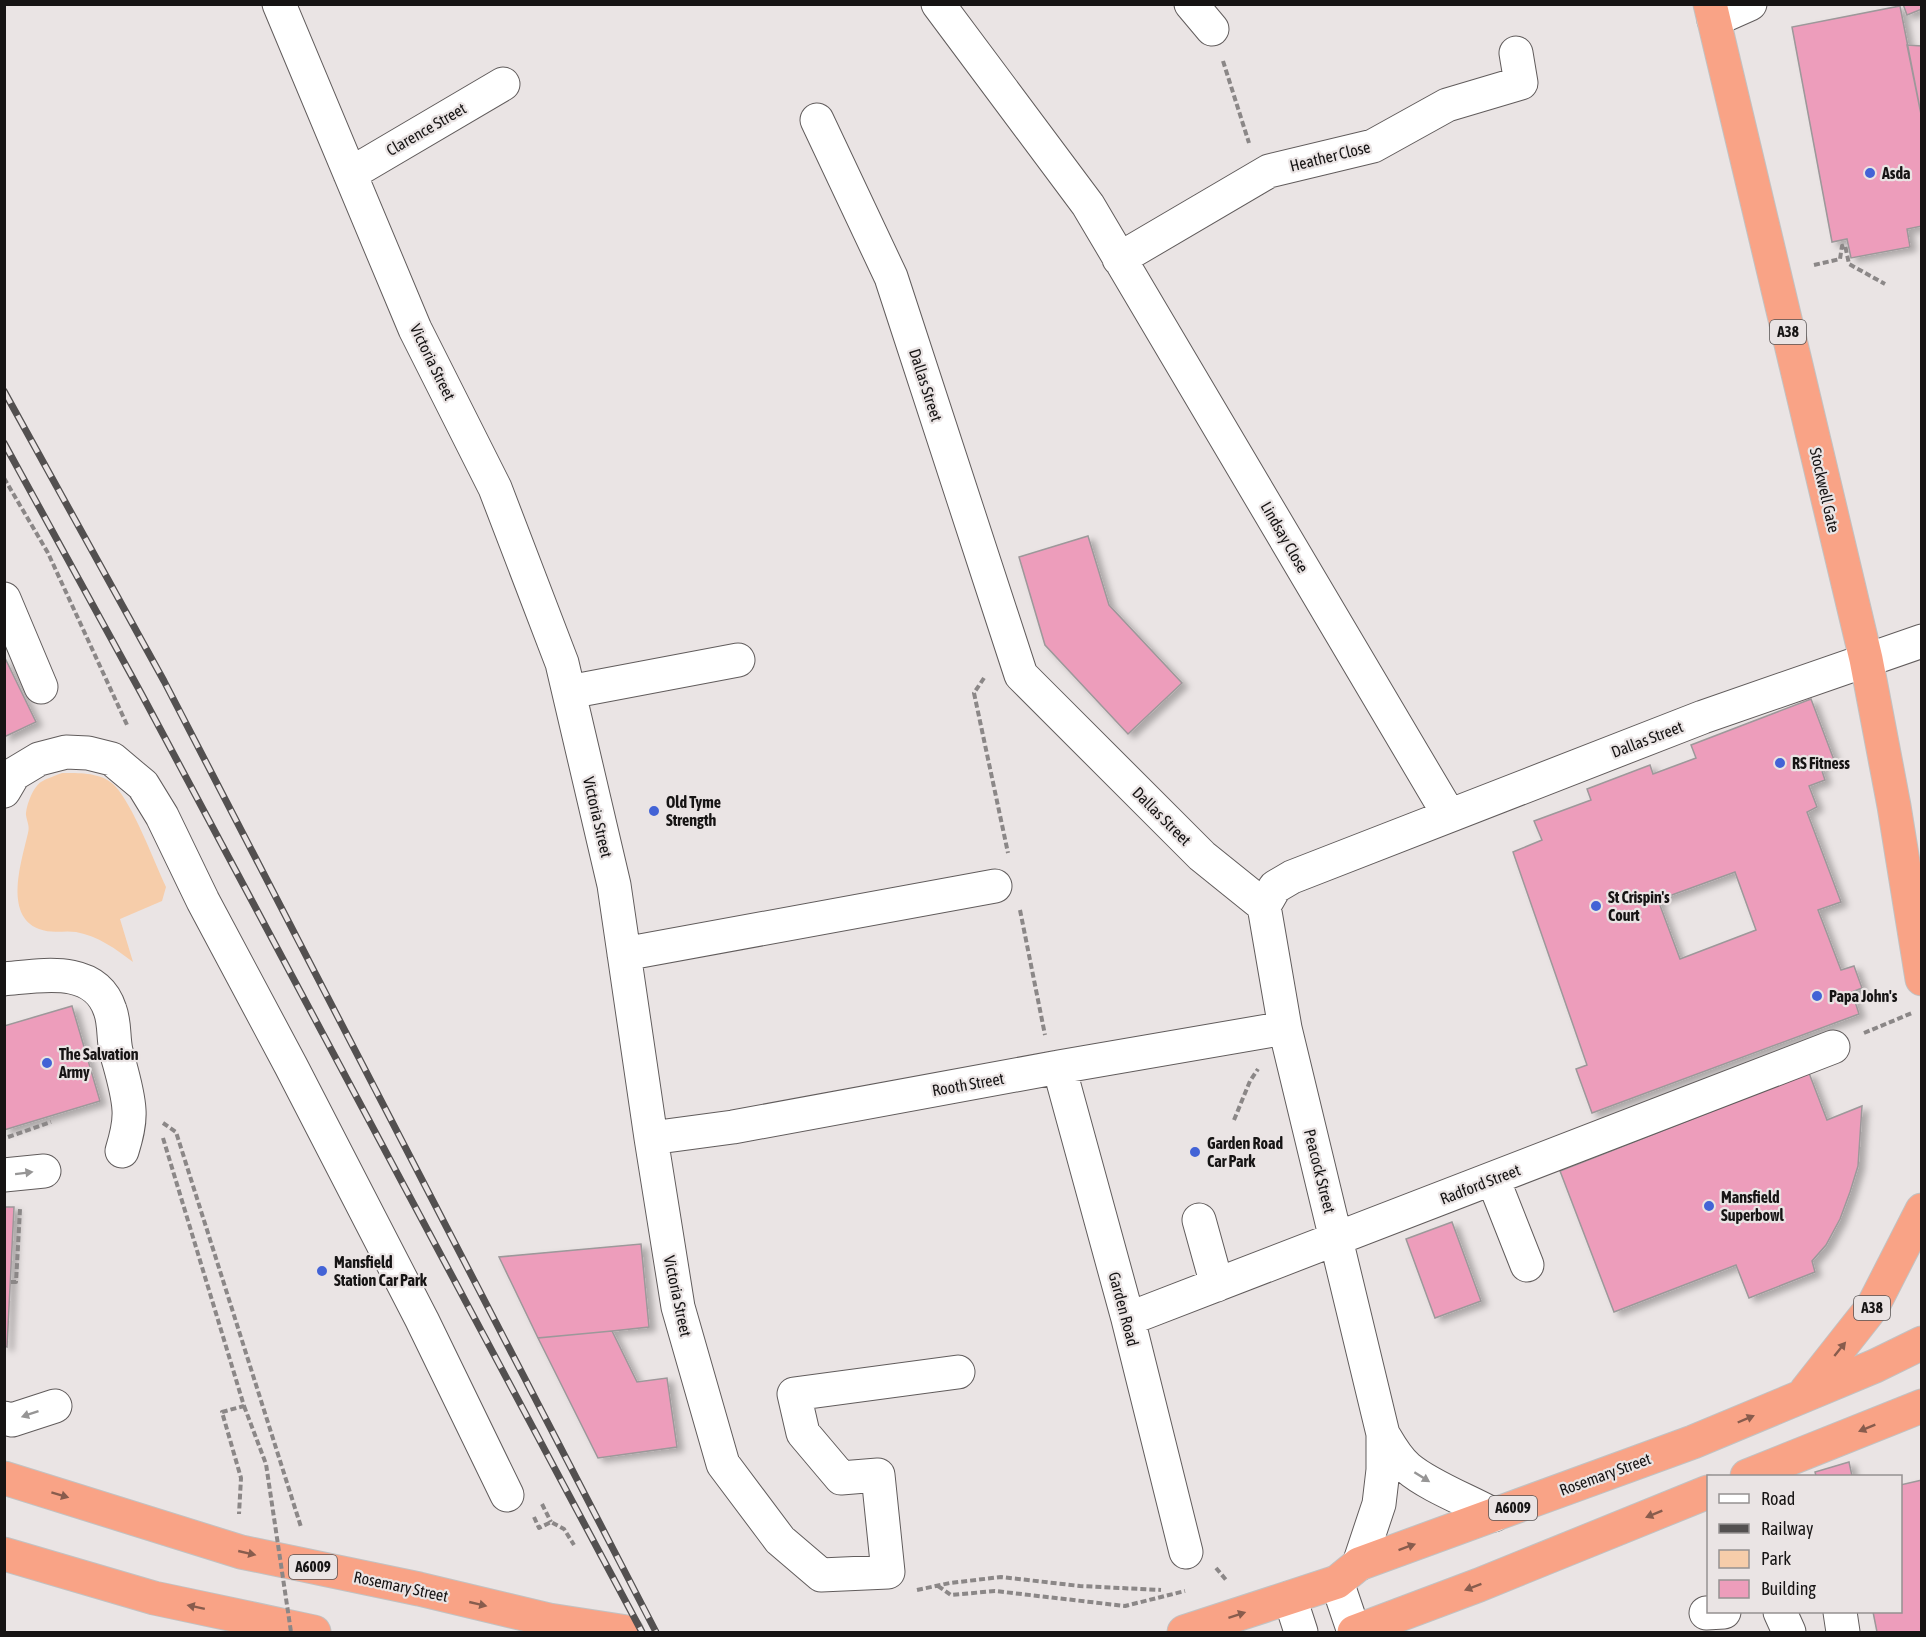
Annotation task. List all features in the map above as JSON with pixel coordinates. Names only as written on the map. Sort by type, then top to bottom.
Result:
[{"type":"highway","name":"Stockwell Gate","points":[[1712,13],[1866,659],[1894,806],[1922,979]]},
{"type":"highway","name":"A38","points":[[1803,1395],[1862,1323],[1873,1306],[1922,1210]]},
{"type":"highway","name":"Rosemary Street","points":[[1184,1632],[1290,1598],[1494,1515],[1693,1442],[1875,1366],[1922,1343]]},
{"type":"highway","points":[[1750,1475],[1922,1406]]},
{"type":"highway","name":"Rosemary Street","points":[[4,1478],[241,1552],[419,1589],[549,1620],[627,1632]]},
{"type":"highway","points":[[1354,1632],[1479,1585],[1707,1492]]},
{"type":"highway","points":[[4,1554],[154,1598],[315,1632]]},
{"type":"street","name":"Victoria Street","points":[[279,4],[416,329],[495,488],[562,663],[614,885],[678,1307],[723,1464],[780,1540],[821,1575],[888,1572],[878,1475],[841,1478],[803,1433],[794,1394],[958,1372]]},
{"type":"street","name":"Lindsay Close","points":[[938,4],[1088,206],[1449,815]]},
{"type":"street","points":[[1191,4],[1212,29]]},
{"type":"street","points":[[1712,13],[1750,4]]},
{"type":"street","name":"Heather Close","points":[[1119,259],[1269,171],[1373,146],[1447,105],[1521,83],[1516,53]]},
{"type":"street","name":"Clarence Street","points":[[350,174],[503,84]]},
{"type":"street","name":"Dallas Street","points":[[817,120],[891,277],[1021,675],[1202,856],[1264,906],[1275,887],[1292,877],[1703,717],[1922,641]]},
{"type":"street","points":[[4,599],[41,687]]},
{"type":"street","points":[[569,692],[738,660]]},
{"type":"street","points":[[4,792],[14,774],[39,759],[66,752],[88,753],[112,759],[143,786],[162,816],[199,893],[422,1320],[507,1495]]},
{"type":"street","points":[[624,954],[1007,883]]},
{"type":"street","name":"Peacock Street","points":[[1264,906],[1285,1028],[1383,1434],[1383,1470],[1379,1504],[1348,1573]]},
{"type":"street","points":[[4,979],[54,974],[78,978],[99,990],[110,1010],[115,1046],[129,1110],[128,1131],[122,1151]]},
{"type":"street","name":"Rooth Street","points":[[651,1138],[733,1127],[1285,1028]]},
{"type":"street","name":"Radford Street","points":[[1128,1319],[1833,1047]]},
{"type":"street","name":"Garden Road","points":[[1056,1068],[1128,1319],[1186,1552]]},
{"type":"street","points":[[12,1188],[44,1171]]},
{"type":"street","points":[[1493,1179],[1527,1265]]},
{"type":"street","points":[[1199,1221],[1216,1285]]},
{"type":"street","points":[[4,1418],[12,1420],[55,1406]]},
{"type":"street","name":"Peacock Street","points":[[1383,1434],[1407,1468],[1494,1515]]},
{"type":"street","points":[[1348,1573],[1354,1632]]},
{"type":"street","points":[[1290,1598],[1301,1632]]},
{"type":"street","points":[[1781,1613],[1789,1632]]},
{"type":"street","points":[[1840,1613],[1843,1632]]},
{"type":"path","points":[[1212,29],[1260,176]]},
{"type":"path","points":[[1814,265],[1840,259],[1842,246],[1845,245],[1849,264],[1885,284]]},
{"type":"path","points":[[4,478],[48,553],[130,732],[125,768]]},
{"type":"path","points":[[1009,638],[974,693],[1007,883],[1056,1068]]},
{"type":"path","points":[[1833,1047],[1880,1025],[1922,1010]]},
{"type":"path","points":[[162,1113],[162,1128]]},
{"type":"path","points":[[4,1138],[51,1122]]},
{"type":"path","points":[[162,1122],[176,1132],[302,1531]]},
{"type":"path","points":[[162,1134],[244,1406],[266,1464],[291,1632]]},
{"type":"path","points":[[11,1282],[16,1282],[12,1188]]},
{"type":"path","points":[[239,1515],[241,1478],[222,1412],[244,1406]]},
{"type":"path","points":[[537,1523],[539,1528],[551,1522],[564,1529],[574,1545]]},
{"type":"path","points":[[915,1590],[1001,1577],[1080,1586],[1161,1590]]},
{"type":"path","points":[[1216,1584],[1235,1579]]},
{"type":"path","points":[[937,1585],[951,1595],[995,1591],[1125,1606],[1195,1589]]},
{"type":"green space","points":[[62,773],[97,776],[110,781],[115,786],[136,819],[166,887],[162,901],[120,919],[133,962],[92,937],[76,932],[39,929],[28,922],[21,912],[18,886],[29,831],[27,807],[38,784]]},
{"type":"building","points":[[1903,4],[1922,4],[1922,9],[1907,15]]},
{"type":"building","name":"Asda","points":[[1900,6],[1922,119],[1922,226],[1907,229],[1910,247],[1851,258],[1847,239],[1832,242],[1792,27]]},
{"type":"building","points":[[1907,45],[1922,46],[1922,119]]},
{"type":"building","points":[[1088,536],[1109,605],[1182,683],[1128,734],[1045,645],[1019,557]]},
{"type":"building","points":[[4,656],[36,722],[4,737]]},
{"type":"building","name":"St Crispin's Court","points":[[1811,699],[1834,760],[1820,765],[1825,780],[1809,786],[1817,807],[1807,812],[1841,902],[1818,910],[1841,970],[1854,966],[1862,988],[1852,992],[1859,1014],[1592,1113],[1576,1069],[1587,1065],[1513,852],[1542,840],[1534,821],[1591,800],[1587,789],[1650,765],[1653,774],[1696,758],[1691,745]],"holes":[[[1735,872],[1756,930],[1680,959],[1658,900]]]},
{"type":"building","name":"The Salvation Army","points":[[72,1006],[100,1101],[4,1130],[4,1026]]},
{"type":"building","name":"Mansfield Superbowl","points":[[1809,1073],[1827,1120],[1862,1106],[1858,1166],[1840,1219],[1826,1245],[1812,1261],[1815,1272],[1749,1298],[1736,1265],[1614,1312],[1560,1171]]},
{"type":"building","points":[[4,1207],[14,1207],[7,1347],[4,1346]]},
{"type":"building","points":[[1452,1222],[1481,1301],[1435,1318],[1406,1239]]},
{"type":"building","points":[[641,1244],[649,1327],[538,1338],[499,1257]]},
{"type":"building","points":[[612,1331],[637,1382],[667,1378],[677,1447],[598,1458],[538,1338]]},
{"type":"building","points":[[1849,1462],[1852,1475],[1816,1475],[1815,1472]]},
{"type":"building","points":[[1922,1480],[1922,1632],[1877,1632],[1873,1613],[1902,1613],[1902,1485]]},
{"type":"railway","points":[[4,391],[164,681],[656,1632]]},
{"type":"railway","points":[[4,443],[141,693],[642,1632]]},
{"type":"place","name":"Asda","points":[[1870,173]]},
{"type":"place","name":"RS Fitness","points":[[1780,763]]},
{"type":"place","name":"Old Tyme Strength","points":[[654,811]]},
{"type":"place","name":"St Crispin's Court","points":[[1596,906]]},
{"type":"place","name":"Papa John's","points":[[1817,996]]},
{"type":"place","name":"The Salvation Army","points":[[47,1063]]},
{"type":"place","name":"Garden Road Car Park","points":[[1195,1152]]},
{"type":"place","name":"Mansfield Superbowl","points":[[1709,1206]]},
{"type":"place","name":"Mansfield Station Car Park","points":[[322,1271]]}]
